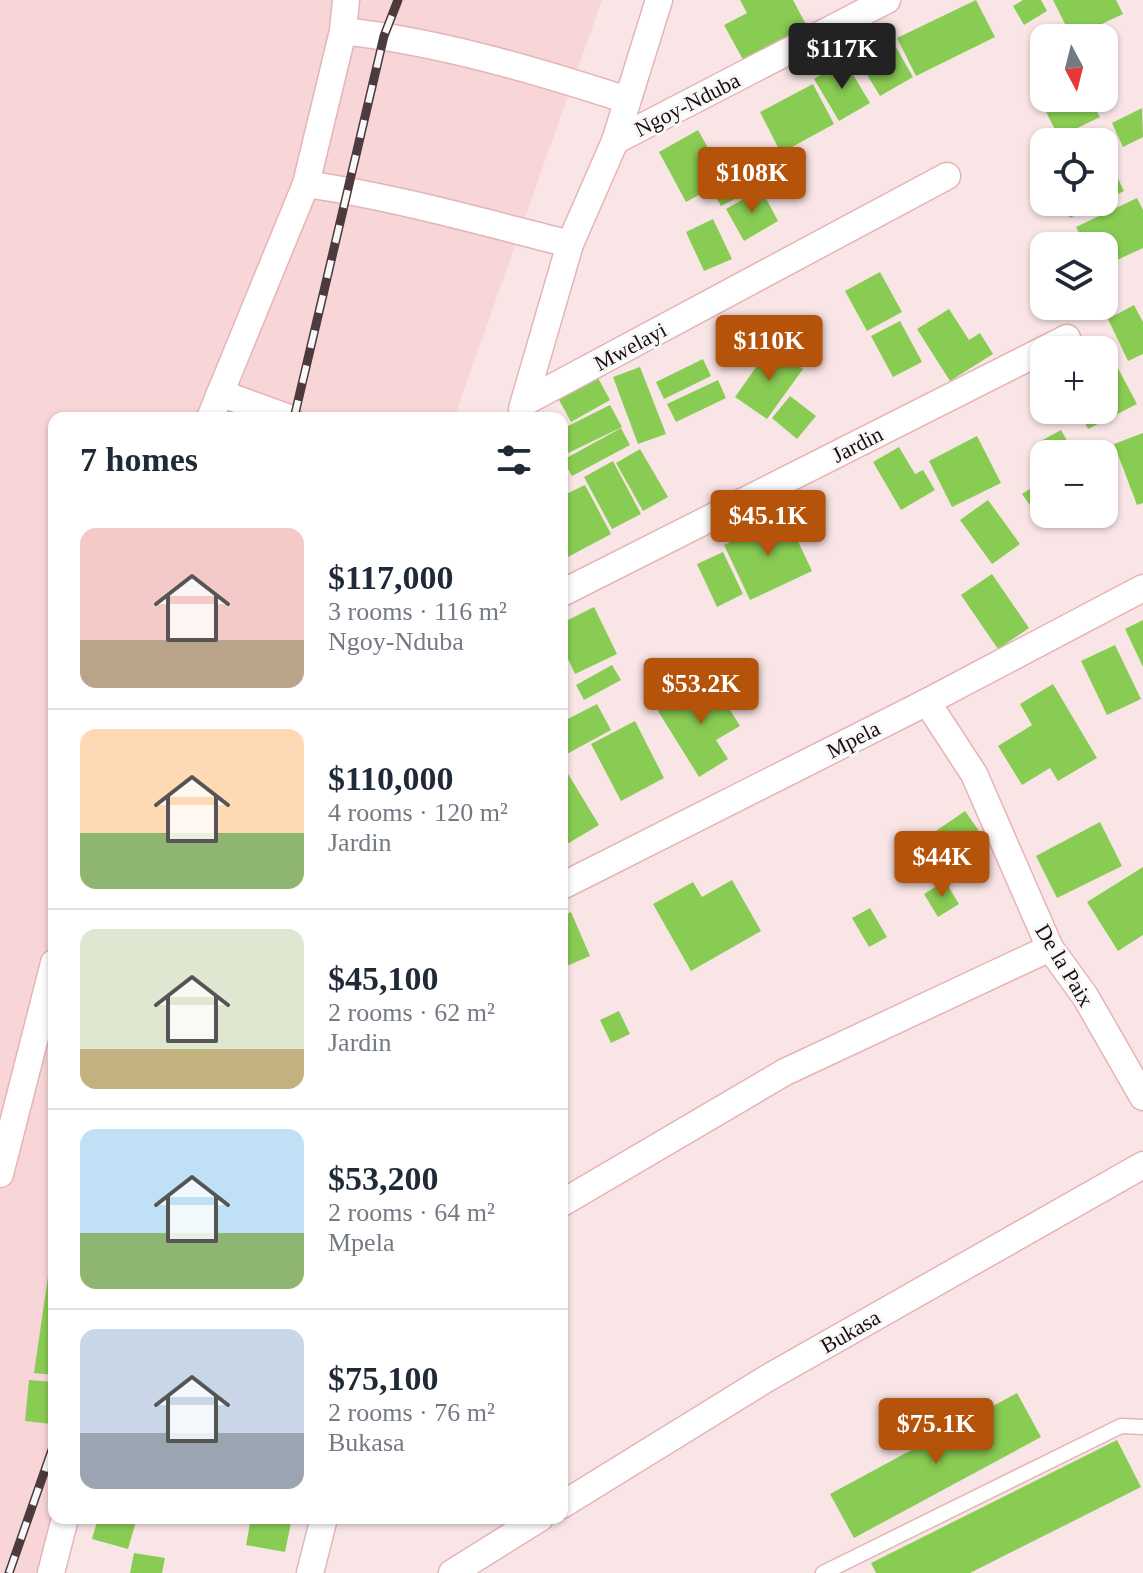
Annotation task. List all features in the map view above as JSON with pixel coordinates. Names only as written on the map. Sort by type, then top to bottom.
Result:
[{"type":"street","points":[[212,412],[306,184],[343,31],[346,0]]},
{"type":"street","points":[[522,410],[570,244],[615,141],[659,0]]},
{"type":"street","name":"Ngoy-Nduba","points":[[615,141],[887,0]]},
{"type":"street","name":"Ngoy-Nduba","points":[[343,31],[384,36],[528,68],[627,100]]},
{"type":"street","name":"Mwelayi","points":[[522,410],[947,176]]},
{"type":"street","points":[[306,184],[416,205],[570,244]]},
{"type":"street","name":"Jardin","points":[[568,590],[1030,357]]},
{"type":"street","points":[[220,393],[272,412]]},
{"type":"street","name":"Mpela","points":[[568,883],[927,702],[1143,588]]},
{"type":"street","name":"De la Paix","points":[[927,702],[974,774],[1050,948],[1085,996],[1143,1097]]},
{"type":"street","points":[[568,1199],[785,1072],[1050,948]]},
{"type":"street","points":[[0,1174],[48,986]]},
{"type":"street","name":"Bukasa","points":[[568,1501],[766,1379],[1143,1165]]},
{"type":"street","points":[[51,1573],[63,1524]]},
{"type":"street","points":[[310,1573],[322,1524]]},
{"type":"street","points":[[452,1573],[530,1524]]},
{"type":"lane","points":[[823,1573],[1121,1426],[1143,1427]]},
{"type":"shaded area","points":[[0,0],[602,0],[456,412],[48,412],[48,1524],[53,1524],[45,1573],[0,1573]]},
{"type":"building","points":[[740,0],[793,0],[811,34],[747,67],[724,25],[747,13]]},
{"type":"building","points":[[976,0],[995,37],[916,76],[897,38]]},
{"type":"building","points":[[1023,0],[1041,0],[1047,11],[1024,25],[1013,6]]},
{"type":"building","points":[[1053,0],[1116,0],[1123,14],[1102,24],[1065,24]]},
{"type":"building","points":[[886,30],[913,77],[880,96],[852,50]]},
{"type":"building","points":[[845,61],[870,103],[839,121],[814,79]]},
{"type":"building","points":[[813,84],[834,124],[781,153],[760,112]]},
{"type":"building","points":[[1142,108],[1143,137],[1123,147],[1118,128],[1112,123]]},
{"type":"building","points":[[1046,112],[1097,112],[1100,117],[1077,128],[1054,128]]},
{"type":"building","points":[[698,130],[726,180],[686,202],[659,152]]},
{"type":"building","points":[[752,172],[760,186],[721,206],[713,192]]},
{"type":"building","points":[[1118,178],[1124,191],[1118,194]]},
{"type":"building","points":[[761,189],[778,221],[744,241],[726,209]]},
{"type":"building","points":[[1137,198],[1143,210],[1143,248],[1118,260],[1118,232],[1078,232],[1076,227],[1099,216],[1118,216],[1118,207]]},
{"type":"building","points":[[713,219],[732,259],[704,271],[686,232]]},
{"type":"building","points":[[880,272],[902,312],[867,331],[845,291]]},
{"type":"building","points":[[1134,305],[1143,322],[1143,354],[1128,361],[1108,320],[1118,320],[1118,314]]},
{"type":"building","points":[[949,309],[969,340],[980,333],[993,354],[950,381],[917,329]]},
{"type":"building","points":[[900,321],[922,362],[893,377],[871,336]]},
{"type":"building","points":[[771,346],[803,369],[767,419],[735,397]]},
{"type":"building","points":[[703,359],[711,376],[664,399],[656,382]]},
{"type":"building","points":[[640,367],[666,434],[638,444],[613,377]]},
{"type":"building","points":[[1118,368],[1137,404],[1118,414]]},
{"type":"building","points":[[597,376],[610,400],[571,422],[558,398]]},
{"type":"building","points":[[718,380],[726,398],[676,422],[667,404]]},
{"type":"building","points":[[790,396],[816,416],[797,439],[772,418]]},
{"type":"building","points":[[610,405],[622,427],[568,453],[568,426]]},
{"type":"building","points":[[621,428],[630,445],[572,476],[568,469],[568,457]]},
{"type":"building","points":[[1061,430],[1067,440],[1043,440]]},
{"type":"building","points":[[1143,433],[1143,503],[1137,505],[1118,455],[1118,442]]},
{"type":"building","points":[[977,436],[1001,483],[952,507],[929,461]]},
{"type":"building","points":[[899,447],[915,474],[923,470],[935,490],[901,510],[873,462]]},
{"type":"building","points":[[640,449],[668,497],[643,511],[616,463]]},
{"type":"building","points":[[613,461],[641,514],[612,529],[584,477]]},
{"type":"building","points":[[585,485],[611,534],[568,557],[568,493]]},
{"type":"building","points":[[1030,489],[1030,505],[1022,494]]},
{"type":"building","points":[[988,500],[1020,544],[992,564],[960,520]]},
{"type":"building","points":[[786,516],[812,571],[750,600],[724,545]]},
{"type":"building","points":[[723,552],[743,594],[717,607],[697,564]]},
{"type":"building","points":[[992,574],[1029,628],[998,649],[961,595]]},
{"type":"building","points":[[594,607],[617,654],[575,674],[568,659],[568,620]]},
{"type":"building","points":[[1143,620],[1143,667],[1125,629]]},
{"type":"building","points":[[1115,645],[1141,699],[1107,715],[1081,661]]},
{"type":"building","points":[[612,665],[621,680],[584,700],[576,685]]},
{"type":"building","points":[[711,679],[740,726],[716,740],[728,759],[699,777],[658,711]]},
{"type":"building","points":[[1053,684],[1097,758],[1058,781],[1050,768],[1022,785],[998,746],[1032,725],[1020,704]]},
{"type":"building","points":[[597,704],[611,730],[568,753],[568,719]]},
{"type":"building","points":[[635,721],[664,778],[621,801],[591,744]]},
{"type":"building","points":[[568,774],[599,825],[568,843]]},
{"type":"building","points":[[965,811],[984,838],[935,871],[917,844]]},
{"type":"building","points":[[1100,822],[1122,866],[1057,898],[1036,856]]},
{"type":"building","points":[[1143,867],[1143,935],[1118,951],[1087,902]]},
{"type":"building","points":[[732,880],[761,931],[691,971],[653,904],[693,882],[702,897]]},
{"type":"building","points":[[945,881],[959,904],[938,917],[924,894]]},
{"type":"building","points":[[870,908],[887,937],[869,947],[852,918]]},
{"type":"building","points":[[571,912],[590,956],[568,965],[568,913]]},
{"type":"building","points":[[619,1011],[630,1034],[611,1043],[600,1020]]},
{"type":"building","points":[[48,1277],[48,1374],[34,1373]]},
{"type":"building","points":[[29,1380],[48,1382],[48,1424],[25,1421]]},
{"type":"building","points":[[1017,1393],[1041,1437],[854,1538],[830,1494]]},
{"type":"building","points":[[1117,1440],[1141,1487],[970,1573],[876,1573],[871,1563]]},
{"type":"building","points":[[96,1524],[135,1524],[128,1549],[92,1539]]},
{"type":"building","points":[[250,1524],[291,1524],[285,1552],[246,1545]]},
{"type":"building","points":[[134,1553],[165,1558],[162,1573],[130,1573]]},
{"type":"railway","points":[[295,412],[384,36],[398,0]]},
{"type":"railway","points":[[9,1573],[48,1461]]}]
